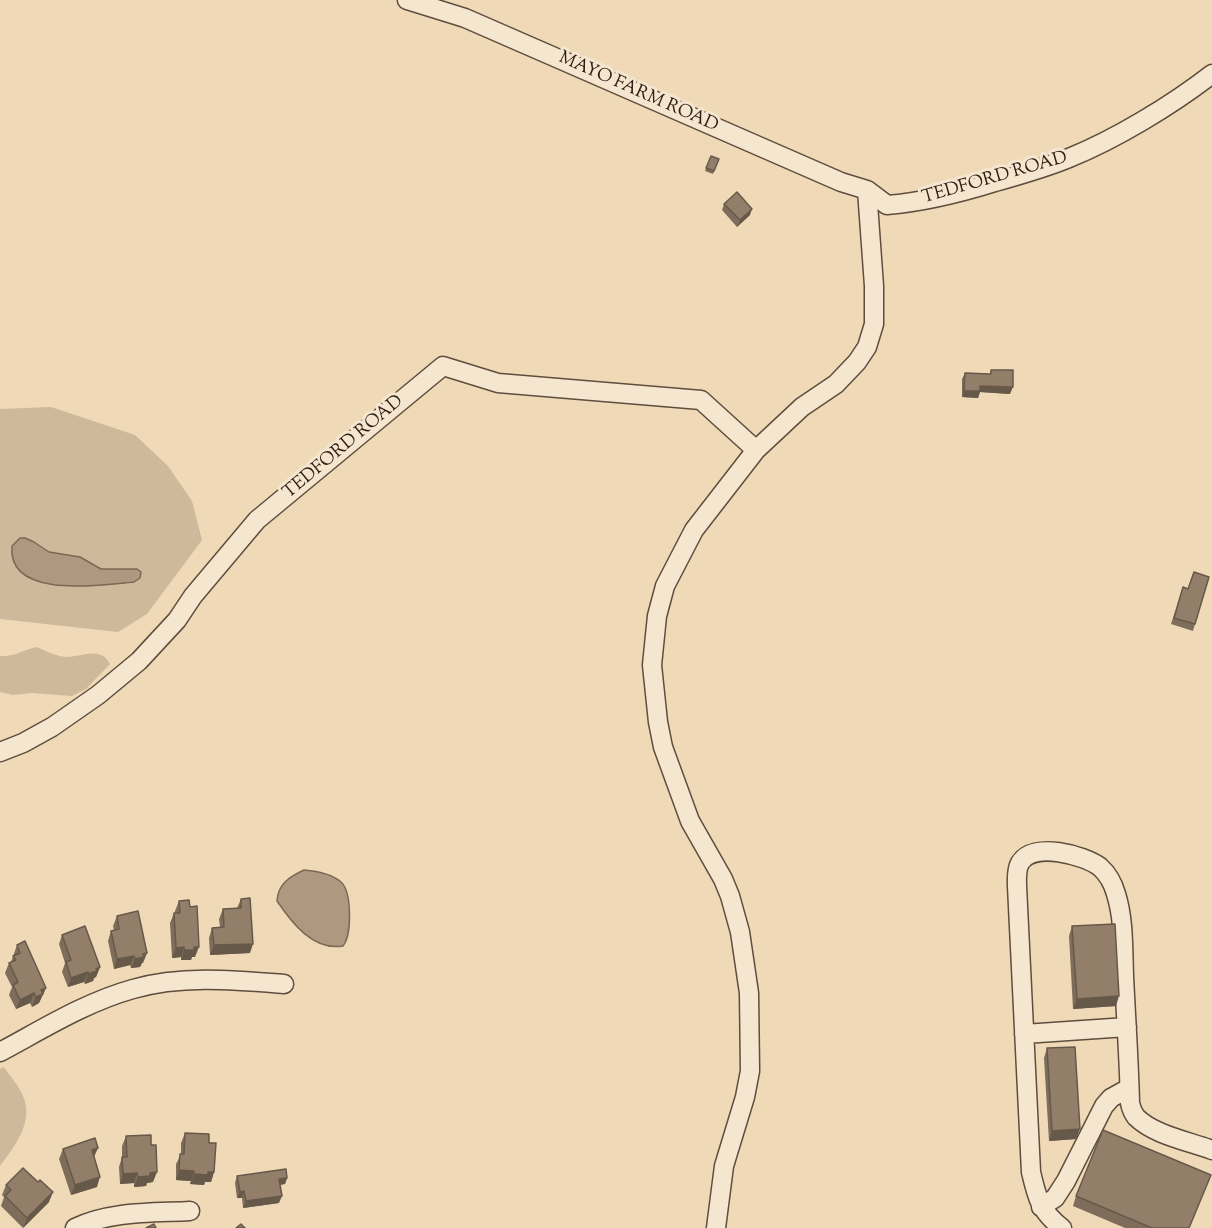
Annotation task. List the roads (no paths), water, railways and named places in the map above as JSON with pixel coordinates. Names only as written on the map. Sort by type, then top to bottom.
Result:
[{"type":"street","name":"MAYO FARM ROAD","points":[[407,0],[465,18],[841,182],[867,190]]},
{"type":"street","name":"TEDFORD ROAD","points":[[867,190],[887,205],[908,203],[972,189],[1043,168],[1072,157],[1118,134],[1212,74]]},
{"type":"street","points":[[716,1228],[724,1166],[745,1097],[750,1071],[750,993],[740,932],[730,896],[723,879],[690,821],[663,747],[652,664],[657,616],[665,586],[694,530],[756,450],[802,407],[836,384],[857,362],[867,347],[874,324],[874,286],[867,190]]},
{"type":"street","name":"TEDFORD ROAD","points":[[0,752],[23,743],[52,727],[98,695],[139,661],[177,620],[200,587],[257,520],[443,366],[498,383],[701,400],[756,450]]},
{"type":"street","points":[[1062,1228],[1050,1219],[1041,1207],[1031,1172],[1017,871],[1020,862],[1041,852],[1062,852],[1084,858],[1099,867],[1112,882],[1117,897],[1122,937],[1130,1104],[1134,1116],[1161,1132],[1212,1150]]},
{"type":"street","points":[[0,1052],[76,1011],[133,989],[196,980],[236,980],[284,984]]},
{"type":"street","points":[[1024,1034],[1127,1027]]},
{"type":"street","points":[[1041,1207],[1055,1198],[1066,1181],[1104,1106],[1111,1098],[1130,1088]]},
{"type":"street","points":[[75,1228],[90,1221],[110,1217],[190,1211]]}]
